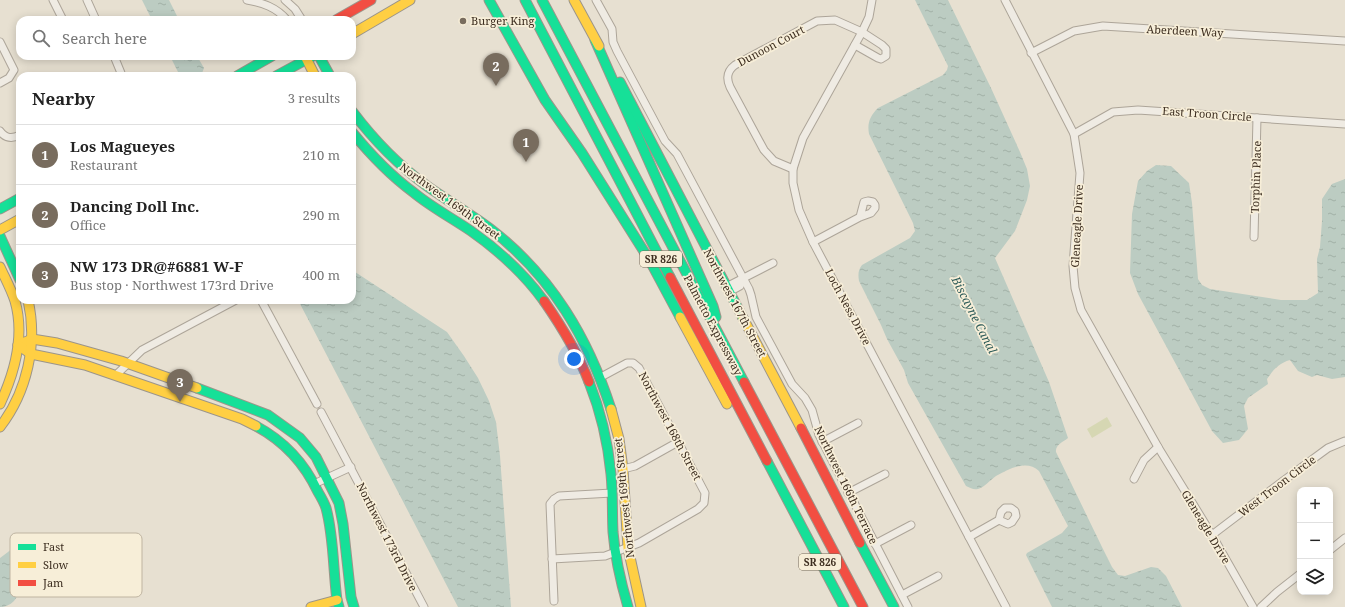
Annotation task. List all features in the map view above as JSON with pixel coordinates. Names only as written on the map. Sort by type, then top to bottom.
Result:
[{"type":"main road","points":[[343,16],[371,0]]},
{"type":"main road","points":[[356,32],[410,0]]},
{"type":"main road","name":"Palmetto Expressway","points":[[525,0],[844,607]]},
{"type":"main road","name":"Palmetto Expressway","points":[[542,0],[863,607]]},
{"type":"main road","name":"Northwest 167th Street","points":[[574,0],[595,40],[613,69],[894,607]]},
{"type":"main road","points":[[489,1],[545,100],[582,153],[650,261],[763,469],[797,518]]},
{"type":"main road","points":[[595,40],[713,306],[725,347]]},
{"type":"main road","points":[[244,72],[265,60]]},
{"type":"main road","points":[[283,72],[304,60]]},
{"type":"main road","points":[[310,60],[314,72]]},
{"type":"main road","points":[[321,60],[328,72]]},
{"type":"main road","name":"Northwest 169th Street","points":[[356,115],[374,139],[399,164],[418,180],[490,229],[516,252],[554,294],[580,334],[601,377],[615,422],[623,469],[628,547],[641,607]]},
{"type":"main road","name":"Northwest 169th Street","points":[[356,137],[377,161],[396,178],[428,203],[472,232],[508,262],[542,300],[567,337],[589,381],[596,403],[607,450],[612,493],[613,532],[623,591],[628,607]]},
{"type":"main road","points":[[0,209],[16,200]]},
{"type":"main road","points":[[0,230],[16,221]]},
{"type":"main road","points":[[0,236],[16,271]]},
{"type":"main road","points":[[508,262],[516,252]]},
{"type":"main road","points":[[0,267],[17,307],[19,322],[18,345],[13,371],[7,391],[0,404]]},
{"type":"main road","points":[[0,427],[11,412],[19,396],[31,354],[32,321],[29,304]]},
{"type":"main road","points":[[567,337],[580,334]]},
{"type":"main road","points":[[18,345],[32,340],[57,343],[89,351],[128,363],[247,406],[268,415],[285,426],[300,438],[316,457],[339,503],[343,524],[351,597],[354,607]]},
{"type":"main road","points":[[18,345],[31,354],[85,365],[242,420],[261,428],[277,438],[290,449],[304,465],[314,484],[325,508],[329,526],[338,604],[310,607]]},
{"type":"street","points":[[87,0],[94,16]]},
{"type":"street","points":[[247,0],[262,3],[274,8],[283,16]]},
{"type":"street","points":[[285,0],[295,9],[299,16]]},
{"type":"street","name":"Northwest 166th Terrace","points":[[596,0],[612,29],[614,44],[663,138],[678,154],[752,296],[755,314],[793,386],[805,398],[812,410],[817,431],[822,442],[908,607]]},
{"type":"street","name":"Loch Ness Drive","points":[[872,0],[869,17],[862,32],[803,138],[793,169],[793,183],[799,210],[813,242],[1006,607]]},
{"type":"street","name":"Gleneagle Drive","points":[[1005,0],[1074,134],[1080,173],[1074,266],[1075,288],[1082,310],[1158,448],[1212,535],[1253,607]]},
{"type":"street","points":[[57,1],[62,16]]},
{"type":"street","name":"Dunoon Court","points":[[793,169],[774,161],[764,150],[730,87],[728,82],[728,73],[735,64],[816,21],[835,20],[862,32],[886,49],[886,56],[884,58],[878,58],[855,45]]},
{"type":"street","name":"Aberdeen Way","points":[[1031,53],[1074,32],[1103,26],[1345,41]]},
{"type":"street","points":[[0,42],[14,70],[9,78],[0,83]]},
{"type":"street","points":[[115,60],[119,72]]},
{"type":"street","name":"East Troon Circle","points":[[1074,134],[1113,112],[1138,110],[1345,124]]},
{"type":"street","name":"Torphin Place","points":[[1254,237],[1258,118]]},
{"type":"street","points":[[2,133],[8,137],[16,137]]},
{"type":"street","points":[[813,242],[860,217]]},
{"type":"street","points":[[728,289],[740,286],[743,279],[773,264]]},
{"type":"street","points":[[116,375],[142,350],[228,304]]},
{"type":"street","points":[[263,304],[316,404]]},
{"type":"street","name":"Northwest 168th Street","points":[[601,377],[627,363],[633,363],[639,368],[705,493],[704,503],[698,509],[628,547]]},
{"type":"street","name":"Northwest 173rd Drive","points":[[321,412],[424,607]]},
{"type":"street","points":[[822,442],[858,423]]},
{"type":"street","name":"West Troon Circle","points":[[1212,535],[1328,448],[1345,441]]},
{"type":"street","points":[[623,469],[635,466],[678,442]]},
{"type":"street","points":[[1134,479],[1144,460],[1158,448]]},
{"type":"street","points":[[314,484],[351,467]]},
{"type":"street","points":[[848,493],[885,474]]},
{"type":"street","points":[[554,601],[550,504],[559,496],[612,493]]},
{"type":"street","points":[[969,537],[999,520]]},
{"type":"street","points":[[875,544],[911,524]]},
{"type":"street","points":[[1333,548],[1345,538]]},
{"type":"street","points":[[552,559],[605,556],[628,547]]},
{"type":"street","points":[[902,595],[938,576]]},
{"type":"street","points":[[1261,607],[1297,576]]},
{"type":"green space","points":[[1107,417],[1112,426],[1092,438],[1087,429]]},
{"type":"water","points":[[142,0],[169,0],[177,16],[150,16]]},
{"type":"water","name":"Biscayne Canal","points":[[915,0],[948,0],[991,88],[1027,169],[1030,186],[1027,200],[1015,231],[995,258],[1049,382],[1068,438],[1057,447],[1056,452],[1112,567],[1118,575],[1125,576],[1151,567],[1158,568],[1166,576],[1182,607],[1052,607],[1026,555],[1062,533],[1068,526],[1039,471],[1034,467],[1024,465],[1018,466],[996,476],[981,488],[973,489],[966,486],[908,383],[904,370],[859,281],[858,277],[862,265],[910,238],[915,231],[913,223],[869,134],[868,126],[870,120],[878,108],[943,75],[948,66]]},
{"type":"water","points":[[172,60],[199,60],[204,68],[202,72],[178,72]]},
{"type":"water","points":[[1156,165],[1171,166],[1189,183],[1198,279],[1202,285],[1210,289],[1281,300],[1307,300],[1318,293],[1317,259],[1320,247],[1322,199],[1332,184],[1345,179],[1345,377],[1332,379],[1317,375],[1312,377],[1298,371],[1290,360],[1283,363],[1269,376],[1267,379],[1268,384],[1248,398],[1244,406],[1248,429],[1239,440],[1223,443],[1212,431],[1138,294],[1130,273],[1132,214],[1138,181],[1147,171]]},
{"type":"water","points":[[356,273],[447,332],[478,378],[489,401],[496,422],[500,456],[511,607],[458,607],[300,304],[356,304]]},
{"type":"water","points":[[10,550],[10,597],[17,597],[11,604],[0,607],[0,558]]},
{"type":"traffic: fast","points":[[489,0],[545,100],[582,153],[650,261],[680,317]]},
{"type":"traffic: fast","points":[[525,0],[670,277]]},
{"type":"traffic: fast","points":[[542,0],[744,382]]},
{"type":"traffic: fast","points":[[595,40],[713,306],[716,317]]},
{"type":"traffic: fast","points":[[244,72],[265,60]]},
{"type":"traffic: fast","points":[[283,72],[306,60]]},
{"type":"traffic: fast","points":[[321,60],[328,72]]},
{"type":"traffic: fast","points":[[620,82],[743,318]]},
{"type":"traffic: fast","points":[[356,116],[368,132],[406,169],[427,186],[492,230],[533,268],[565,310],[579,334],[602,383],[611,409]]},
{"type":"traffic: fast","points":[[356,137],[396,179],[427,203],[471,231],[491,246],[520,272],[544,301]]},
{"type":"traffic: fast","points":[[0,209],[16,200]]},
{"type":"traffic: fast","points":[[0,236],[16,271]]},
{"type":"traffic: fast","points":[[589,382],[600,416],[610,462],[614,541],[628,607]]},
{"type":"traffic: fast","points":[[197,388],[268,415],[300,438],[316,457],[339,503],[343,524],[351,597],[354,607]]},
{"type":"traffic: fast","points":[[256,426],[276,438],[300,462],[326,508],[331,531],[337,600],[339,607]]},
{"type":"traffic: fast","points":[[767,461],[844,607]]},
{"type":"traffic: fast","points":[[860,543],[894,607]]},
{"type":"traffic: slow","points":[[356,32],[410,0]]},
{"type":"traffic: slow","points":[[574,0],[599,46]]},
{"type":"traffic: slow","points":[[307,60],[313,72]]},
{"type":"traffic: slow","points":[[0,230],[16,221]]},
{"type":"traffic: slow","points":[[0,267],[15,301],[19,327],[19,341],[14,367],[0,404]]},
{"type":"traffic: slow","points":[[0,427],[17,399],[28,367],[32,333],[29,304]]},
{"type":"traffic: slow","points":[[680,317],[727,404]]},
{"type":"traffic: slow","points":[[743,318],[801,428]]},
{"type":"traffic: slow","points":[[18,345],[32,339],[57,343],[121,361],[197,388]]},
{"type":"traffic: slow","points":[[18,345],[31,354],[85,365],[242,419],[256,426]]},
{"type":"traffic: slow","points":[[611,409],[619,439],[623,469],[628,548],[641,607]]},
{"type":"traffic: slow","points":[[311,607],[337,600]]},
{"type":"traffic: jam","points":[[343,16],[371,0]]},
{"type":"traffic: jam","points":[[670,277],[767,461]]},
{"type":"traffic: jam","points":[[544,301],[569,340],[589,382]]},
{"type":"traffic: jam","points":[[744,382],[863,607]]},
{"type":"traffic: jam","points":[[801,428],[860,543]]},
{"type":"place","name":"Burger King","points":[[463,21]]},
{"type":"place","name":"Dancing Doll Inc.","points":[[496,86]]},
{"type":"place","name":"Los Magueyes","points":[[526,162]]},
{"type":"place","name":"NW 173 DR@#6881 W-F","points":[[180,402]]}]
